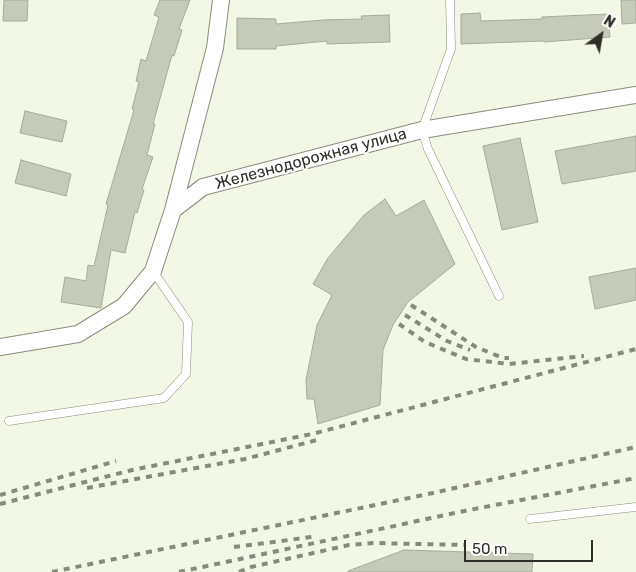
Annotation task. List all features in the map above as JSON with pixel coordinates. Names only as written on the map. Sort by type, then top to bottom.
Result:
[{"type":"street","points":[[0,347],[78,334],[124,306],[153,271],[173,210],[215,48],[221,0]]},
{"type":"street","name":"Железнодорожная улица","points":[[173,210],[203,187],[422,130],[636,95]]},
{"type":"lane","points":[[450,0],[451,48],[422,130],[428,149],[499,296]]},
{"type":"lane","points":[[8,421],[164,398],[186,374],[188,322],[153,271]]},
{"type":"lane","points":[[530,520],[636,507]]},
{"type":"building","points":[[4,0],[28,0],[27,21],[3,21]]},
{"type":"building","points":[[160,0],[190,0],[179,29],[182,30],[174,56],[172,55],[153,124],[155,124],[147,155],[153,157],[142,189],[144,190],[137,213],[135,212],[125,253],[111,250],[101,308],[61,302],[65,277],[86,281],[88,265],[94,266],[108,205],[106,204],[134,110],[132,109],[139,82],[136,81],[141,59],[146,61],[159,17],[154,15]]},
{"type":"building","points":[[621,0],[636,0],[636,23],[622,24]]},
{"type":"building","points":[[480,13],[481,21],[608,14],[610,37],[544,42],[461,44],[461,14]]},
{"type":"building","points":[[389,15],[390,42],[327,44],[327,41],[276,46],[276,49],[237,49],[237,18],[276,19],[276,24],[362,19],[361,16]]},
{"type":"building","points":[[25,111],[67,121],[62,142],[20,133]]},
{"type":"building","points":[[636,136],[636,171],[562,184],[555,151]]},
{"type":"building","points":[[520,138],[538,222],[502,230],[483,146]]},
{"type":"building","points":[[21,160],[71,174],[66,196],[15,183]]},
{"type":"building","points":[[385,199],[396,216],[424,200],[455,264],[408,302],[393,325],[383,350],[380,405],[318,424],[314,399],[307,399],[306,380],[317,325],[332,295],[313,284],[328,258],[364,215]]},
{"type":"building","points":[[636,268],[636,300],[595,309],[589,277]]},
{"type":"building","points":[[404,550],[533,554],[532,572],[348,572]]},
{"type":"railway","points":[[411,305],[476,347],[503,358],[509,358]]},
{"type":"railway","points":[[405,315],[447,341],[470,350]]},
{"type":"railway","points":[[399,324],[425,342],[466,359],[509,364],[584,356]]},
{"type":"railway","points":[[0,504],[132,470],[312,434],[636,349]]},
{"type":"railway","points":[[87,488],[245,459],[317,440]]},
{"type":"railway","points":[[52,572],[433,493],[636,447]]},
{"type":"railway","points":[[0,495],[116,461]]},
{"type":"railway","points":[[179,572],[469,510],[636,478]]},
{"type":"railway","points":[[234,547],[312,537]]},
{"type":"railway","points":[[239,572],[251,567],[349,545],[374,543],[464,545]]}]
